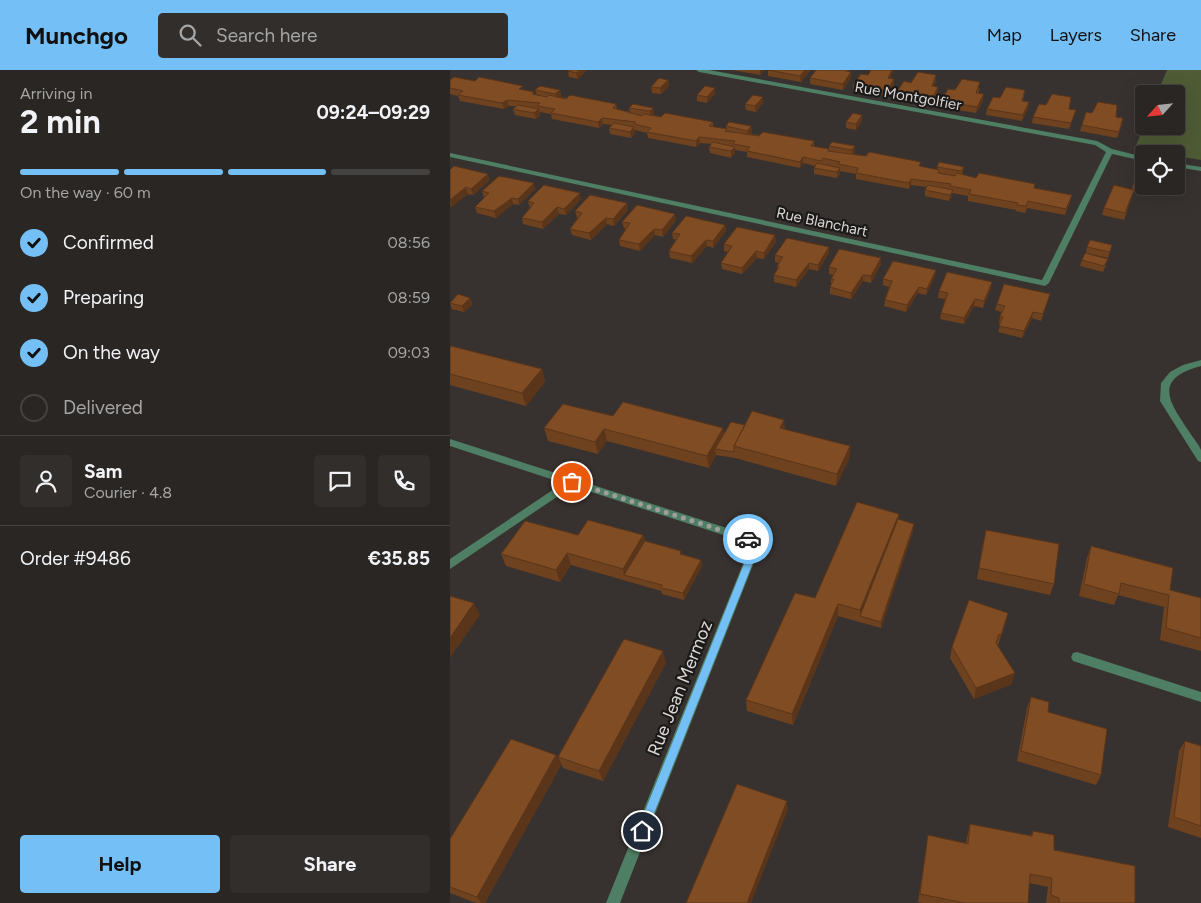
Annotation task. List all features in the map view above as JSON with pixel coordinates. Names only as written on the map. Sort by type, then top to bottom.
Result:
[{"type":"street","name":"Rue Montgolfier","points":[[699,70],[1097,144],[1110,151],[1135,157]]},
{"type":"street","name":"Rue Blanchart","points":[[450,155],[1044,283],[1110,151]]},
{"type":"street","points":[[1185,166],[1201,169]]},
{"type":"street","points":[[1201,363],[1186,367],[1173,374],[1166,384],[1166,402],[1201,458]]},
{"type":"street","points":[[450,442],[572,482]]},
{"type":"street","points":[[450,565],[572,482]]},
{"type":"street","name":"Rue Jean Mermoz","points":[[572,482],[757,542],[613,903]]},
{"type":"street","points":[[1077,657],[1201,697]]},
{"type":"green space","points":[[1167,70],[1201,70],[1201,160],[1185,157],[1185,145],[1136,145],[1140,135],[1185,135],[1185,85],[1161,85]]},
{"type":"building","points":[[580,70],[576,73],[568,71]]},
{"type":"building","points":[[768,70],[805,70],[800,76]]},
{"type":"building","points":[[816,70],[846,70],[851,72],[843,84],[810,78]]},
{"type":"building","points":[[871,70],[892,70],[888,78],[894,79],[887,91],[853,85],[861,74],[868,75]]},
{"type":"building","points":[[918,72],[936,75],[932,86],[938,87],[932,99],[896,93],[904,81],[911,83]]},
{"type":"building","points":[[454,77],[475,81],[479,77],[523,86],[519,89],[547,97],[549,95],[566,99],[570,95],[616,104],[613,108],[642,116],[644,114],[661,117],[665,113],[713,122],[709,126],[727,129],[725,131],[759,136],[763,132],[814,141],[811,146],[829,149],[828,151],[866,156],[869,152],[921,162],[919,166],[939,170],[938,173],[955,176],[957,173],[976,178],[979,173],[1035,184],[1034,188],[1072,195],[1066,209],[1028,201],[1026,206],[1017,205],[1018,203],[969,194],[971,190],[950,186],[951,184],[911,179],[909,183],[856,173],[858,168],[838,164],[840,162],[823,158],[821,161],[803,157],[800,162],[747,151],[750,147],[733,144],[735,141],[699,137],[696,141],[647,132],[651,128],[634,124],[636,122],[602,118],[598,122],[551,113],[555,109],[537,106],[540,103],[507,100],[502,103],[458,95],[463,91],[450,88],[450,80]]},
{"type":"building","points":[[659,78],[668,80],[660,88],[651,87]]},
{"type":"building","points":[[962,79],[980,82],[976,93],[984,94],[977,107],[941,101],[948,89],[955,90]]},
{"type":"building","points":[[540,86],[560,90],[555,94],[535,90]]},
{"type":"building","points":[[705,86],[715,88],[707,97],[697,95]]},
{"type":"building","points":[[1006,87],[1025,90],[1022,101],[1029,102],[1023,115],[987,109],[993,97],[1000,98]]},
{"type":"building","points":[[1052,94],[1071,97],[1069,109],[1076,110],[1071,123],[1033,117],[1039,104],[1046,105]]},
{"type":"building","points":[[753,95],[763,97],[755,106],[745,104]]},
{"type":"building","points":[[1098,102],[1117,105],[1116,117],[1123,118],[1119,132],[1082,125],[1086,112],[1092,113]]},
{"type":"building","points":[[633,104],[653,108],[650,111],[629,108]]},
{"type":"building","points":[[518,105],[539,109],[534,113],[513,109]]},
{"type":"building","points":[[853,113],[862,115],[856,124],[846,122]]},
{"type":"building","points":[[729,122],[751,126],[748,131],[726,126]]},
{"type":"building","points":[[614,123],[634,127],[630,132],[609,128]]},
{"type":"building","points":[[713,142],[735,147],[731,151],[709,147]]},
{"type":"building","points":[[832,142],[855,146],[852,150],[829,146]]},
{"type":"building","points":[[939,162],[964,167],[961,171],[937,167]]},
{"type":"building","points":[[817,163],[840,168],[837,172],[814,168]]},
{"type":"building","points":[[454,166],[488,174],[471,189],[466,187],[450,200],[450,170]]},
{"type":"building","points":[[499,176],[534,183],[518,199],[512,198],[494,211],[475,207],[489,193],[482,191]]},
{"type":"building","points":[[544,185],[580,193],[564,209],[557,207],[542,222],[522,218],[534,203],[528,201]]},
{"type":"building","points":[[928,185],[953,190],[950,195],[925,190]]},
{"type":"building","points":[[1114,185],[1134,190],[1125,213],[1104,208]]},
{"type":"building","points":[[590,195],[627,203],[613,219],[606,218],[589,233],[570,229],[582,213],[575,211]]},
{"type":"building","points":[[637,205],[675,214],[662,230],[654,229],[639,244],[619,240],[630,223],[622,222]]},
{"type":"building","points":[[686,216],[725,225],[713,241],[706,240],[691,256],[669,251],[680,234],[672,233]]},
{"type":"building","points":[[737,227],[775,235],[764,253],[756,251],[742,268],[721,263],[732,246],[724,244]]},
{"type":"building","points":[[787,238],[829,247],[818,265],[809,263],[796,280],[774,275],[783,257],[775,255]]},
{"type":"building","points":[[1090,240],[1112,245],[1110,252],[1087,247]]},
{"type":"building","points":[[839,249],[881,258],[871,276],[863,275],[851,293],[830,287],[834,279],[831,279],[837,269],[829,267]]},
{"type":"building","points":[[1085,253],[1108,259],[1104,266],[1082,260]]},
{"type":"building","points":[[893,261],[936,270],[927,289],[919,287],[907,305],[885,300],[892,281],[883,279]]},
{"type":"building","points":[[947,272],[992,282],[984,301],[975,299],[964,318],[941,313],[948,293],[939,291]]},
{"type":"building","points":[[1004,284],[1050,294],[1043,314],[1033,312],[1024,331],[999,326],[1003,317],[1000,316],[1005,306],[997,304]]},
{"type":"building","points":[[458,294],[470,298],[462,306],[450,303]]},
{"type":"building","points":[[451,346],[542,369],[522,393],[450,374]]},
{"type":"building","points":[[623,402],[723,428],[707,456],[604,429],[595,442],[544,428],[563,404],[613,416]]},
{"type":"building","points":[[752,411],[784,420],[780,428],[850,446],[837,474],[734,446]]},
{"type":"building","points":[[731,422],[745,425],[734,446],[734,452],[715,449]]},
{"type":"building","points":[[857,502],[899,514],[860,610],[838,604],[792,714],[746,700],[795,593],[815,598]]},
{"type":"building","points":[[898,519],[914,524],[881,622],[860,616]]},
{"type":"building","points":[[588,520],[643,535],[623,569],[567,553],[556,570],[501,554],[525,521],[578,535]]},
{"type":"building","points":[[986,530],[1059,544],[1054,584],[979,568]]},
{"type":"building","points":[[645,541],[681,551],[680,554],[701,560],[683,593],[661,588],[662,585],[624,575]]},
{"type":"building","points":[[1091,546],[1173,568],[1170,590],[1201,598],[1201,638],[1166,628],[1169,595],[1121,583],[1119,594],[1084,584]]},
{"type":"building","points":[[450,596],[474,603],[450,638]]},
{"type":"building","points":[[969,600],[1008,613],[1001,635],[999,634],[996,643],[1015,673],[976,688],[952,647]]},
{"type":"building","points":[[624,639],[663,651],[599,771],[558,757]]},
{"type":"building","points":[[1031,697],[1049,702],[1048,712],[1107,729],[1101,775],[1021,751]]},
{"type":"building","points":[[511,739],[556,755],[477,897],[450,887],[450,839]]},
{"type":"building","points":[[1185,741],[1201,746],[1201,826],[1174,817]]},
{"type":"building","points":[[737,784],[787,801],[747,903],[686,903]]},
{"type":"building","points":[[970,824],[1032,836],[1033,831],[1054,835],[1054,850],[1135,866],[1135,903],[1059,903],[1059,898],[1051,895],[1052,878],[1030,874],[1028,903],[965,903],[920,894],[928,835],[968,844]]},
{"type":"way so far","points":[[572,482],[748,539]]},
{"type":"route","points":[[642,831],[757,542],[748,539]]}]
